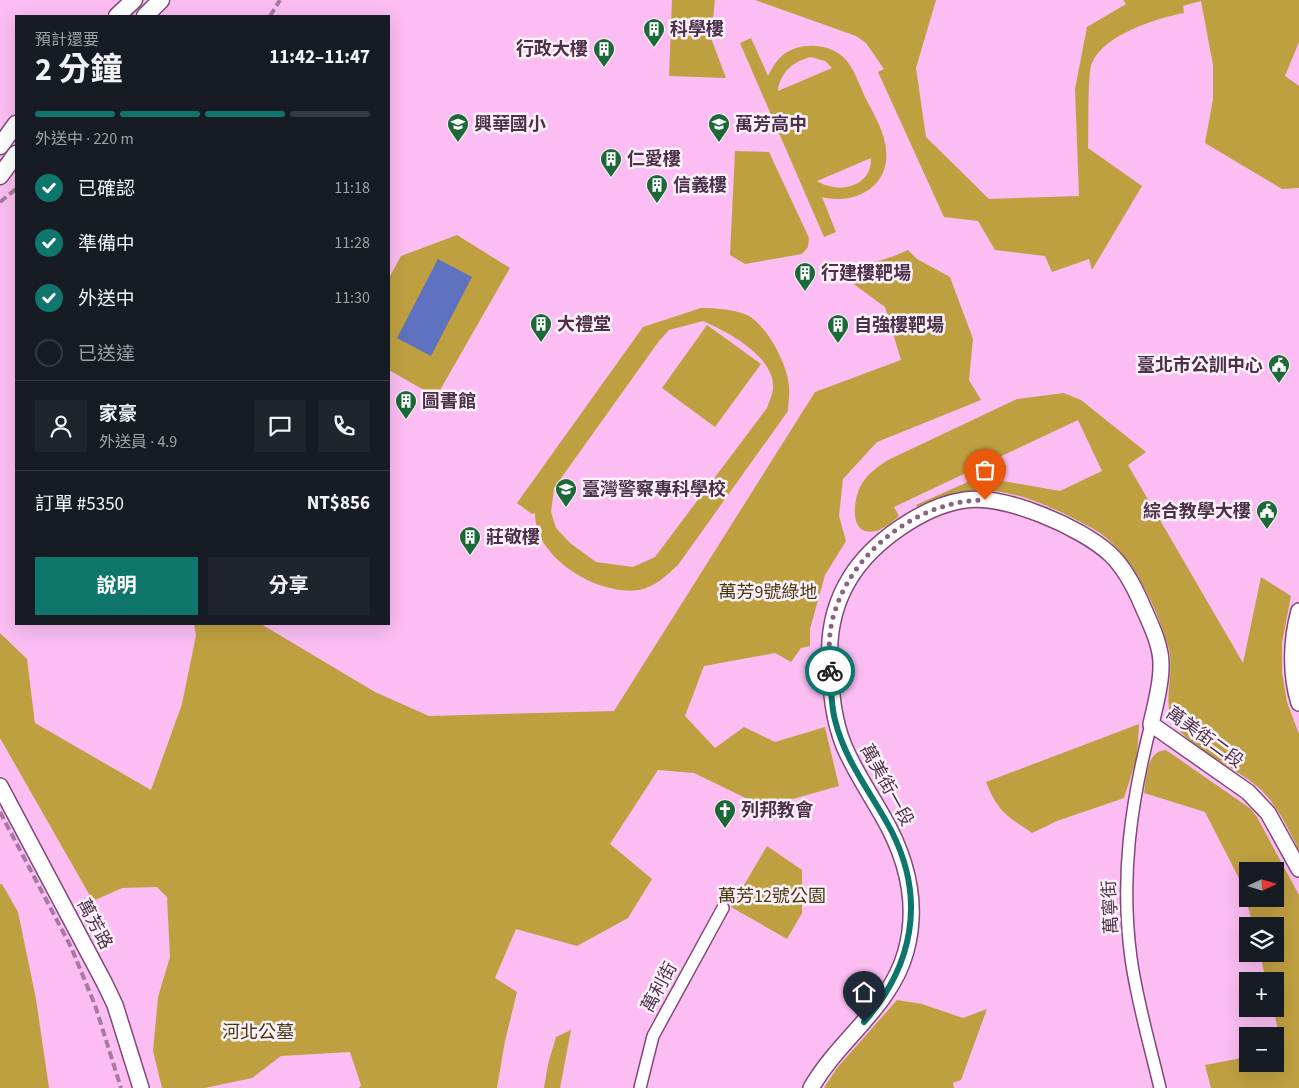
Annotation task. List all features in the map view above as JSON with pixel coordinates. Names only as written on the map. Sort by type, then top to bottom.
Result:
[{"type":"main road","points":[[118,15],[134,0]]},
{"type":"main road","points":[[146,15],[161,0]]},
{"type":"main road","points":[[0,146],[15,125]]},
{"type":"main road","points":[[0,176],[15,155]]},
{"type":"street","name":"萬美街二段","points":[[858,565],[885,539],[912,521],[946,505],[966,500],[985,500],[1020,508],[1082,534],[1111,555],[1122,568],[1148,617],[1160,652],[1162,666],[1150,724],[1260,802],[1299,869]]},
{"type":"street","name":"萬美街一段","points":[[811,1088],[832,1058],[874,1010],[894,981],[906,951],[912,915],[908,884],[899,848],[854,767],[835,720],[831,681],[830,633],[838,601],[858,565]]},
{"type":"street","points":[[1299,611],[1293,644],[1293,672],[1299,703]]},
{"type":"street","name":"萬寧街","points":[[1150,724],[1133,801],[1127,844],[1126,898],[1131,960],[1160,1088]]},
{"type":"street","name":"萬芳路","points":[[0,786],[115,1004],[141,1088]]},
{"type":"street","name":"萬利街","points":[[640,1088],[652,1036],[723,908]]},
{"type":"green space","points":[[672,0],[715,0],[711,38],[726,78],[669,76]]},
{"type":"green space","points":[[755,0],[936,0],[916,68],[926,137],[989,199],[1079,196],[1075,89],[1087,27],[1126,4],[1123,0],[1299,0],[1299,42],[1285,76],[1299,86],[1299,188],[1282,189],[1205,143],[1213,99],[1213,65],[1201,1],[1183,6],[1184,13],[1160,19],[1119,36],[1098,53],[1092,63],[1090,69],[1088,148],[1142,186],[1092,270],[1089,259],[1052,272],[1045,256],[995,250],[978,221],[944,217],[878,72],[884,69],[866,43],[856,36]]},
{"type":"green space","points":[[751,38],[768,76],[774,65],[783,55],[805,46],[822,47],[837,52],[847,61],[853,71],[882,131],[886,157],[884,170],[879,180],[870,189],[860,195],[848,198],[822,197],[836,232],[824,237],[740,43]],"holes":[[[811,57],[825,61],[832,68],[778,91],[779,84],[789,68],[799,61]],[[871,158],[870,168],[866,176],[852,186],[834,187],[817,181]]]},
{"type":"green space","points":[[735,151],[769,152],[809,238],[808,247],[802,254],[745,264],[730,255]]},
{"type":"green space","points":[[457,235],[510,268],[436,397],[390,371],[390,276],[401,256]]},
{"type":"green space","points":[[908,250],[917,259],[950,277],[973,339],[969,380],[981,400],[877,442],[843,479],[839,516],[846,541],[825,575],[810,629],[810,646],[801,648],[791,662],[775,653],[704,666],[685,716],[715,748],[744,727],[775,742],[825,727],[839,786],[764,807],[694,773],[658,770],[610,844],[652,879],[628,918],[577,946],[516,929],[495,978],[517,992],[505,1041],[497,1088],[359,1088],[361,1085],[350,1052],[281,1056],[252,1078],[205,1088],[162,1088],[153,1051],[158,997],[170,957],[167,897],[157,887],[122,888],[93,901],[0,738],[0,633],[27,659],[35,723],[151,790],[182,704],[196,635],[194,625],[263,625],[375,692],[429,716],[614,711],[815,392],[901,360],[885,307],[825,263],[867,263],[886,259]]},
{"type":"green space","points":[[701,308],[730,310],[747,315],[762,327],[781,357],[788,378],[788,411],[678,565],[650,586],[639,590],[623,590],[605,587],[571,571],[545,545],[538,529],[535,513],[532,514],[517,503],[643,327]],"holes":[[[703,321],[737,339],[759,356],[767,366],[772,377],[773,389],[767,408],[655,557],[633,567],[596,562],[570,543],[556,528],[551,512],[554,488],[659,341],[669,330]]]},
{"type":"green space","points":[[707,325],[761,364],[715,427],[662,388]]},
{"type":"green space","points":[[1064,393],[1081,400],[1146,452],[1128,465],[1243,663],[1261,577],[1291,596],[1282,643],[1282,672],[1287,702],[1299,734],[1299,850],[1281,816],[1265,794],[1249,780],[1201,749],[1181,732],[1174,723],[1170,714],[1168,696],[1170,656],[1168,646],[1152,604],[1138,576],[1110,541],[1094,529],[1065,514],[1046,505],[1009,493],[974,490],[937,498],[917,507],[916,505],[1006,465],[1003,481],[1060,491],[1102,471],[1078,420],[894,507],[899,516],[879,530],[867,531],[861,529],[857,524],[855,509],[860,487],[865,479],[880,465],[1017,399]]},
{"type":"green space","points":[[1139,724],[1137,757],[1124,798],[1057,821],[1032,833],[1004,812],[990,792],[986,782]]},
{"type":"green space","points":[[1166,750],[1251,809],[1281,862],[1239,862],[1239,878],[1205,812],[1144,793],[1151,760],[1159,751]]},
{"type":"green space","name":"萬芳12號公園","points":[[767,846],[802,870],[802,913],[787,939],[731,907]]},
{"type":"green space","points":[[1284,867],[1299,895],[1299,1088],[1211,1088],[1205,1065],[1239,1059],[1239,1072],[1284,1072],[1284,1027],[1278,1027],[1275,1017],[1284,1017],[1284,972],[1264,972],[1262,962],[1284,962],[1284,917],[1251,917],[1248,908],[1284,908]]},
{"type":"green space","points":[[0,884],[2,884],[18,912],[36,999],[49,1088],[0,1088]]},
{"type":"green space","points":[[897,1000],[922,1004],[963,1018],[987,1009],[961,1080],[953,1083],[954,1088],[824,1088],[837,1068]]},
{"type":"green space","points":[[571,1030],[560,1088],[544,1088],[548,1064],[556,1037]]},
{"type":"water","points":[[438,259],[472,277],[431,356],[397,338]]},
{"type":"railway","points":[[271,15],[280,0]]},
{"type":"railway","points":[[0,202],[15,190]]},
{"type":"railway","points":[[0,812],[71,947],[95,1005],[121,1088]]},
{"type":"way so far","points":[[830,671],[830,633],[838,601],[849,579],[870,551],[912,521],[946,505],[966,500],[985,500]]},
{"type":"place","name":"科學樓","points":[[654,48]]},
{"type":"place","name":"行政大樓","points":[[604,68]]},
{"type":"place","name":"興華國小","points":[[458,143]]},
{"type":"place","name":"萬芳高中","points":[[719,143]]},
{"type":"place","name":"仁愛樓","points":[[611,178]]},
{"type":"place","name":"信義樓","points":[[657,204]]},
{"type":"place","name":"行建樓靶場","points":[[805,292]]},
{"type":"place","name":"大禮堂","points":[[541,343]]},
{"type":"place","name":"自強樓靶場","points":[[838,344]]},
{"type":"place","name":"臺北市公訓中心","points":[[1279,384]]},
{"type":"place","name":"圖書館","points":[[406,420]]},
{"type":"place","name":"臺灣警察專科學校","points":[[566,508]]},
{"type":"place","name":"綜合教學大樓","points":[[1267,530]]},
{"type":"place","name":"莊敬樓","points":[[470,556]]},
{"type":"place","name":"列邦教會","points":[[725,829]]},
{"type":"route","points":[[830,671],[835,720],[844,747],[892,832],[905,865],[911,898],[910,933],[901,967],[885,996],[864,1022]]},
{"type":"park label","name":"萬芳9號綠地","points":[[768,592]]},
{"type":"park label","name":"河北公墓","points":[[258,1032]]}]
